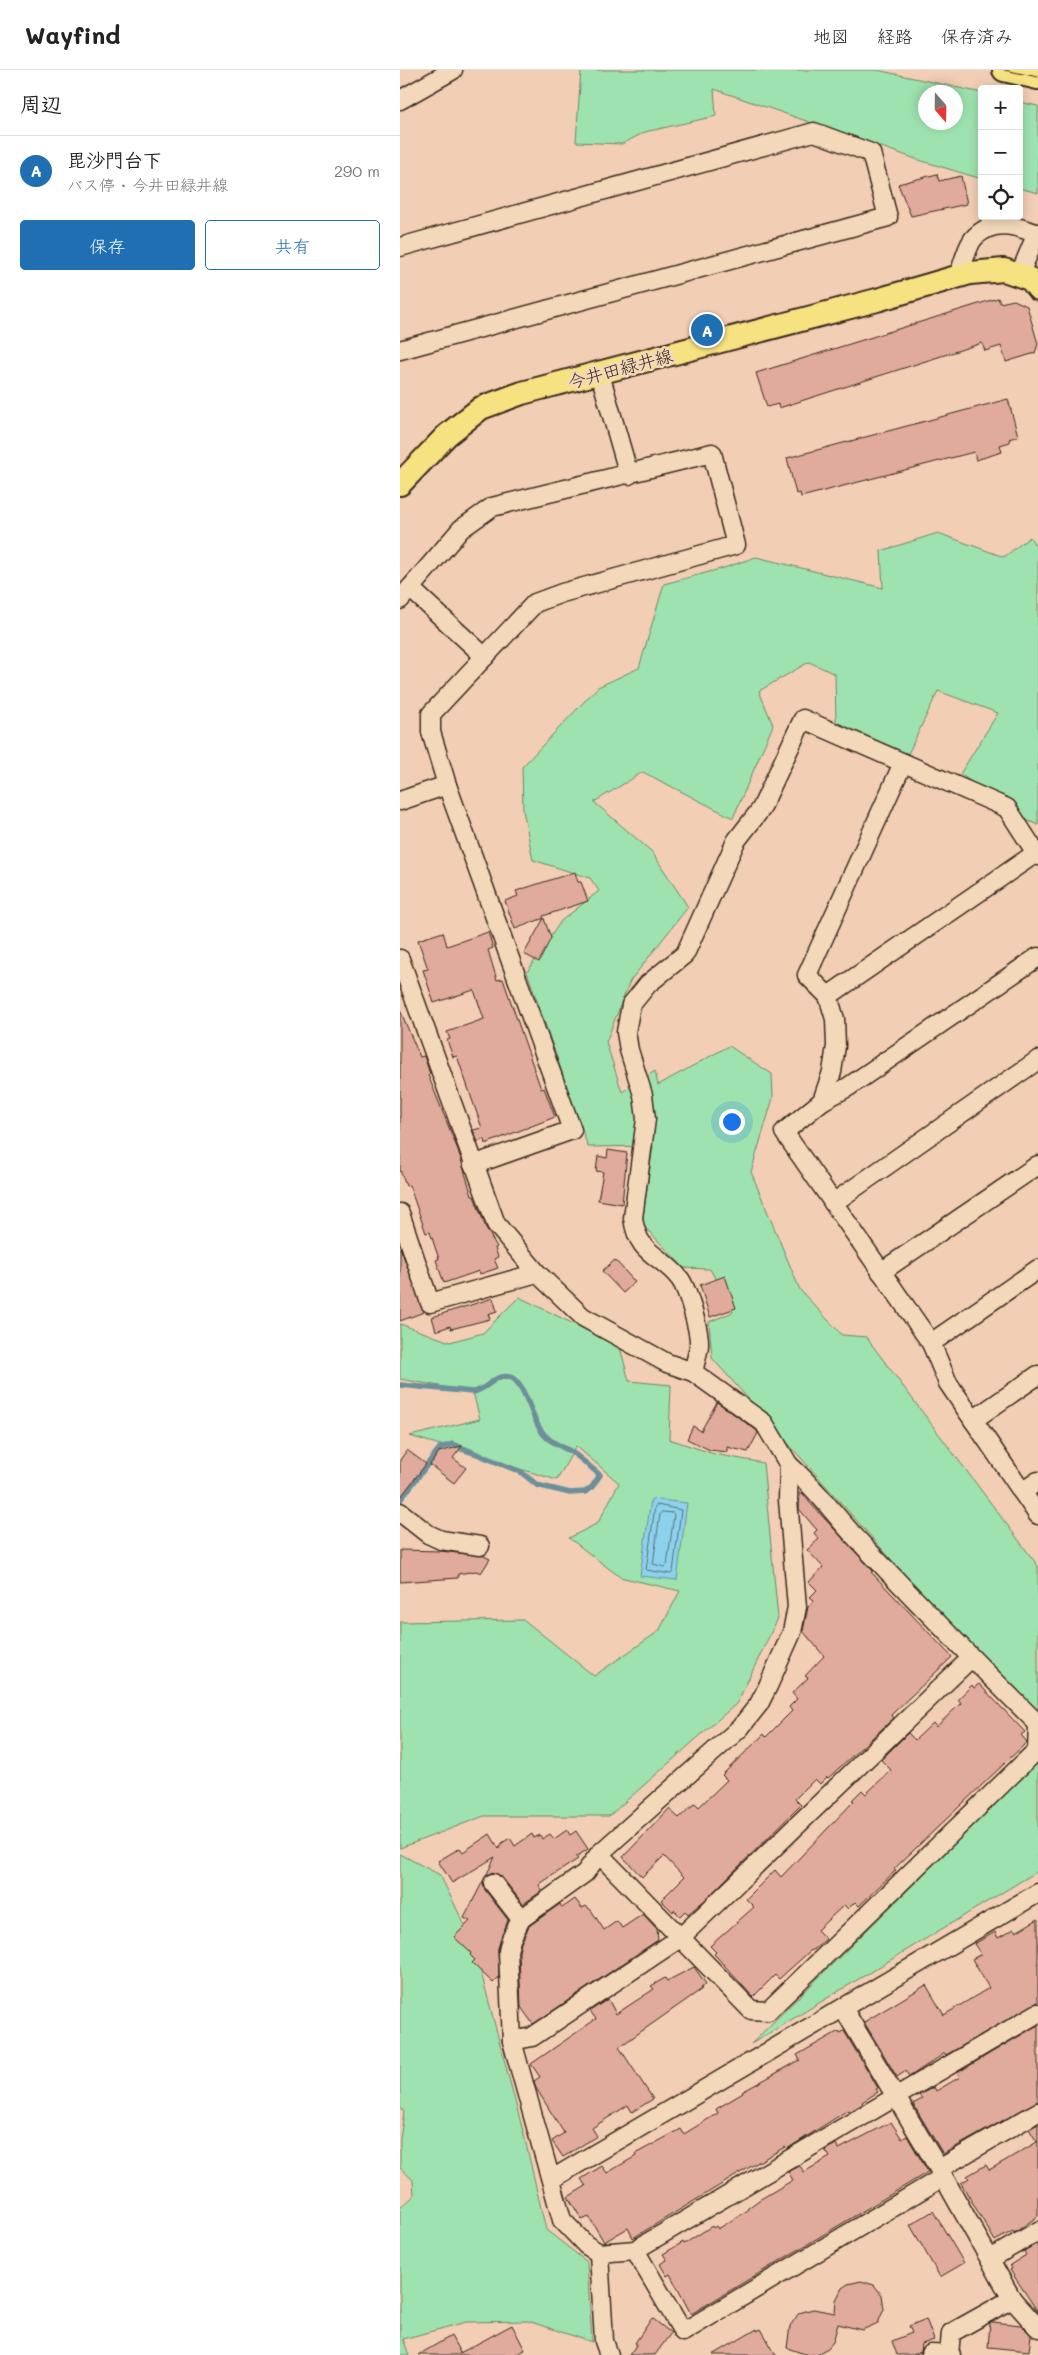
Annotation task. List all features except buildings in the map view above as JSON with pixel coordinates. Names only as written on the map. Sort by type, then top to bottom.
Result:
[{"type":"main road","points":[[1004,70],[1038,78]]},
{"type":"main road","name":"今井田緑井線","points":[[400,484],[447,435],[481,408],[522,394],[877,300],[970,273],[1004,270],[1030,279],[1038,289]]},
{"type":"street","points":[[400,100],[453,70]]},
{"type":"street","points":[[400,247],[814,132],[871,153],[888,217],[400,350]]},
{"type":"street","points":[[958,277],[974,238],[991,227],[1010,224],[1037,234],[1020,276]]},
{"type":"street","points":[[600,374],[629,475]]},
{"type":"street","points":[[474,1165],[572,1130],[447,785],[431,732],[431,714],[485,657],[535,603],[562,593],[736,545],[712,453],[492,508],[461,529],[405,594],[485,657]]},
{"type":"street","points":[[694,1372],[699,1343],[689,1297],[680,1279],[644,1248],[635,1234],[633,1218],[646,1120],[643,1095],[629,1050],[626,1032],[631,1004],[648,984],[685,954],[736,841],[760,809],[803,719],[1007,808],[1037,854],[828,996]]},
{"type":"street","points":[[822,1102],[832,1072],[836,1046],[835,1019],[828,996],[807,976],[903,763]]},
{"type":"street","points":[[400,802],[447,785]]},
{"type":"street","points":[[1038,957],[848,1087],[822,1102],[784,1132],[931,1343],[948,1383],[1038,1515]]},
{"type":"street","points":[[400,959],[404,982],[496,1224],[537,1273],[583,1317],[667,1363],[694,1372],[764,1423],[789,1465],[811,1484],[845,1527],[970,1658],[1038,1724],[1038,1750],[768,2011],[751,2010],[599,1854]]},
{"type":"street","points":[[833,1203],[1038,1060]]},
{"type":"street","points":[[881,1272],[1038,1164]]},
{"type":"street","points":[[400,1213],[430,1303],[537,1273]]},
{"type":"street","points":[[931,1343],[1038,1269]]},
{"type":"street","points":[[973,1420],[1038,1375]]},
{"type":"street","points":[[789,1465],[788,1500],[797,1607],[792,1632],[759,1704],[740,1728],[599,1854],[585,1873],[521,1919],[511,1938],[508,1951],[512,2041],[562,2220],[586,2245],[599,2253],[635,2250],[1038,2013]]},
{"type":"street","points":[[1022,1492],[1038,1481]]},
{"type":"street","points":[[400,1512],[428,1534],[441,1540],[480,1546]]},
{"type":"street","points":[[512,2041],[532,2037],[680,1938],[970,1658]]},
{"type":"street","points":[[493,1883],[521,1919]]},
{"type":"street","points":[[552,2179],[1038,1892]]},
{"type":"street","points":[[843,2008],[941,2173],[1012,2299],[1038,2328]]},
{"type":"street","points":[[635,2250],[684,2332],[1038,2112]]},
{"type":"street","points":[[990,2259],[1038,2231]]},
{"type":"street","points":[[599,2253],[604,2341],[609,2355]]},
{"type":"street","points":[[931,2354],[950,2355],[951,2333],[1012,2299]]},
{"type":"green space","points":[[581,70],[877,70],[945,85],[918,85],[918,130],[963,130],[963,89],[978,92],[978,178],[919,160],[714,89],[716,116],[645,132],[622,144],[576,142]]},
{"type":"green space","points":[[1023,103],[1038,106],[1038,193],[1023,189]]},
{"type":"green space","points":[[938,533],[1004,557],[1030,537],[1038,550],[1038,825],[1024,819],[960,774],[998,713],[938,691],[908,754],[836,722],[835,674],[809,662],[759,691],[773,725],[733,818],[643,772],[594,802],[652,852],[688,907],[630,981],[606,1042],[622,1092],[655,1071],[658,1085],[729,1046],[772,1074],[773,1098],[751,1172],[800,1290],[842,1335],[866,1337],[1038,1566],[1038,1713],[914,1585],[712,1358],[709,1322],[733,1312],[710,1269],[684,1268],[642,1224],[653,1146],[588,1147],[527,972],[561,921],[599,891],[590,878],[533,860],[523,810],[522,767],[598,687],[639,668],[664,584],[724,568],[756,557],[883,588],[881,551]]},
{"type":"green space","points":[[519,1297],[620,1347],[629,1381],[671,1385],[669,1439],[714,1454],[763,1463],[778,1618],[737,1703],[609,1816],[484,1816],[400,1848],[400,1622],[524,1620],[594,1676],[659,1631],[680,1591],[620,1577],[569,1538],[598,1523],[619,1483],[576,1446],[557,1480],[410,1436],[480,1419],[473,1392],[400,1379],[400,1324],[450,1342],[483,1333]]},
{"type":"green space","points":[[1038,1762],[1038,1871],[751,2044]]},
{"type":"green space","points":[[400,1854],[440,1875],[473,1942],[524,2135],[546,2230],[587,2262],[592,2342],[528,2321],[466,2322],[403,2339],[409,2355],[400,2355],[400,2208],[414,2196],[413,2180],[400,2168],[400,2139],[404,2112],[400,2107]]},
{"type":"water","points":[[651,1499],[687,1503],[677,1580],[640,1576]]},
{"type":"waterway","points":[[400,1385],[473,1392],[478,1391],[495,1379],[504,1376],[510,1377],[519,1385],[537,1423],[546,1437],[570,1451],[600,1475],[592,1487],[585,1492],[570,1493],[537,1485],[521,1472],[453,1444],[440,1448],[400,1500]]},
{"type":"tram line","points":[[1004,70],[1038,77]]},
{"type":"place","name":"毘沙門台下","points":[[707,330]]}]
